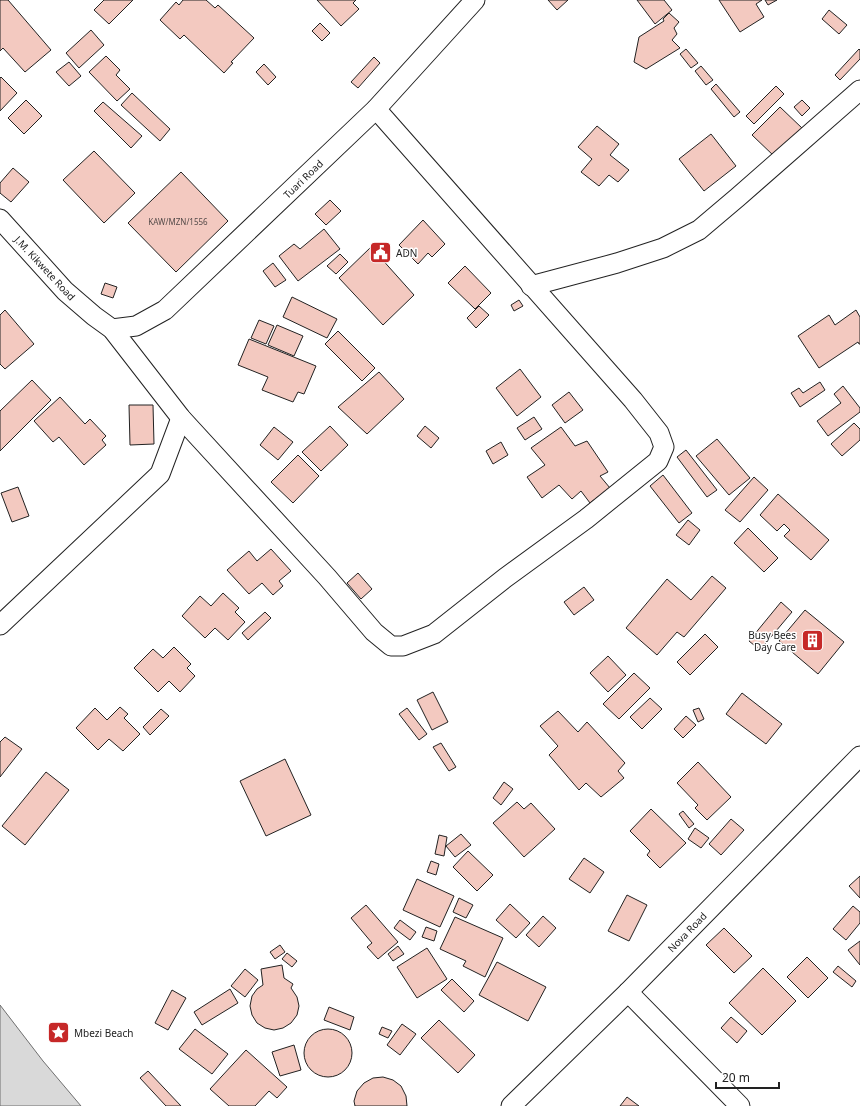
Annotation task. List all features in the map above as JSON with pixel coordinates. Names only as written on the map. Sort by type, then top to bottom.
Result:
[{"type":"street","name":"Tuari Road","points":[[112,329],[136,326],[165,310],[376,109],[475,0]]},
{"type":"street","points":[[531,286],[617,263],[663,248],[699,230],[860,90]]},
{"type":"street","name":"J.M. Kikwete Road","points":[[0,219],[65,291],[94,316],[112,329],[182,418],[327,577],[374,632],[391,646],[403,646],[434,634],[505,578],[586,519],[658,461],[664,447],[659,433],[637,406],[376,109]]},
{"type":"street","points":[[0,625],[160,474],[182,418]]},
{"type":"street","name":"Nova Road","points":[[511,1106],[628,992],[860,756]]},
{"type":"street","points":[[628,992],[740,1106]]},
{"type":"shaded area","points":[[0,1005],[43,1061],[81,1106],[0,1106]]},
{"type":"building","points":[[0,0],[8,0],[51,50],[25,72],[3,48],[0,51]]},
{"type":"building","points":[[104,0],[133,0],[109,24],[94,10]]},
{"type":"building","points":[[183,0],[206,0],[215,8],[218,5],[254,38],[231,62],[233,63],[224,73],[184,35],[180,39],[160,20],[176,2],[179,5]]},
{"type":"building","points":[[317,0],[356,0],[353,3],[359,9],[341,26]]},
{"type":"building","points":[[548,0],[568,0],[557,10]]},
{"type":"building","points":[[637,0],[664,0],[672,10],[655,24]]},
{"type":"building","points":[[719,0],[762,0],[756,4],[764,17],[740,32]]},
{"type":"building","points":[[765,0],[777,0],[768,5]]},
{"type":"building","points":[[829,10],[847,25],[839,34],[822,19]]},
{"type":"building","points":[[669,13],[679,22],[674,28],[677,34],[672,40],[680,48],[646,69],[634,62],[639,37],[664,21],[663,19]]},
{"type":"building","points":[[320,23],[330,33],[322,41],[312,31]]},
{"type":"building","points":[[91,30],[104,45],[79,68],[66,53]]},
{"type":"building","points":[[686,49],[698,63],[691,68],[680,54]]},
{"type":"building","points":[[859,49],[860,59],[840,80],[835,75]]},
{"type":"building","points":[[106,56],[120,70],[116,75],[130,89],[117,101],[89,72]]},
{"type":"building","points":[[374,57],[380,63],[358,88],[351,82]]},
{"type":"building","points":[[69,62],[81,76],[69,86],[56,72]]},
{"type":"building","points":[[264,64],[276,77],[268,85],[256,72]]},
{"type":"building","points":[[701,66],[713,80],[706,85],[695,71]]},
{"type":"building","points":[[1,77],[17,93],[0,111],[0,78]]},
{"type":"building","points":[[716,84],[740,112],[734,117],[711,89]]},
{"type":"building","points":[[776,86],[784,94],[754,124],[746,116]]},
{"type":"building","points":[[132,93],[170,129],[160,141],[121,105]]},
{"type":"building","points":[[26,100],[42,116],[24,134],[8,118]]},
{"type":"building","points":[[802,100],[810,108],[802,116],[794,107]]},
{"type":"building","points":[[103,102],[142,136],[131,148],[94,111]]},
{"type":"building","points":[[780,107],[803,129],[775,157],[752,135]]},
{"type":"building","points":[[597,126],[619,144],[610,155],[629,170],[618,182],[609,175],[599,186],[581,172],[592,159],[578,147]]},
{"type":"building","points":[[711,134],[736,166],[704,191],[679,159]]},
{"type":"building","points":[[94,151],[135,193],[104,223],[63,180]]},
{"type":"building","points":[[13,168],[29,182],[11,202],[0,193],[0,183]]},
{"type":"building","points":[[181,172],[228,221],[176,272],[128,223]]},
{"type":"building","points":[[330,200],[341,211],[326,225],[315,214]]},
{"type":"building","points":[[423,220],[445,244],[432,257],[428,253],[418,264],[399,245]]},
{"type":"building","points":[[324,229],[340,249],[298,281],[279,256],[294,244],[300,249]]},
{"type":"building","points":[[371,247],[414,295],[383,325],[339,278]]},
{"type":"building","points":[[340,254],[348,262],[336,274],[327,266]]},
{"type":"building","points":[[273,263],[286,280],[275,287],[263,271]]},
{"type":"building","points":[[465,266],[491,293],[475,309],[448,283]]},
{"type":"building","points":[[105,283],[117,287],[113,298],[101,294]]},
{"type":"building","points":[[292,297],[337,319],[327,338],[283,317]]},
{"type":"building","points":[[519,300],[523,306],[514,311],[511,305]]},
{"type":"building","points":[[479,306],[489,315],[476,328],[467,318]]},
{"type":"building","points":[[5,310],[34,344],[5,369],[0,364],[0,315]]},
{"type":"building","points":[[856,310],[860,317],[860,344],[858,342],[819,368],[798,336],[829,315],[835,325]]},
{"type":"building","points":[[259,320],[274,326],[266,344],[251,338]]},
{"type":"building","points":[[277,325],[303,336],[294,356],[268,345]]},
{"type":"building","points":[[338,331],[375,368],[362,381],[325,344]]},
{"type":"building","points":[[249,339],[316,366],[304,394],[298,392],[293,402],[262,390],[268,377],[238,365]]},
{"type":"building","points":[[520,369],[541,397],[517,416],[496,388]]},
{"type":"building","points":[[379,372],[404,399],[367,434],[338,407]]},
{"type":"building","points":[[32,380],[51,400],[0,451],[0,411]]},
{"type":"building","points":[[820,382],[825,390],[800,407],[791,393],[799,388],[803,393]]},
{"type":"building","points":[[843,386],[860,408],[860,412],[828,436],[817,421],[841,403],[834,394]]},
{"type":"building","points":[[569,392],[583,410],[565,423],[552,405]]},
{"type":"building","points":[[60,397],[85,424],[90,419],[106,436],[102,440],[106,445],[84,465],[59,437],[53,442],[34,421]]},
{"type":"building","points":[[129,405],[153,405],[154,444],[130,445]]},
{"type":"building","points":[[534,417],[542,429],[525,440],[517,428]]},
{"type":"building","points":[[854,423],[860,429],[860,440],[842,456],[831,444]]},
{"type":"building","points":[[330,426],[348,445],[321,471],[302,452]]},
{"type":"building","points":[[425,426],[439,438],[431,448],[417,436]]},
{"type":"building","points":[[274,427],[293,442],[278,460],[260,445]]},
{"type":"building","points":[[561,427],[575,446],[587,441],[608,472],[600,476],[610,488],[590,503],[581,491],[572,499],[559,485],[542,498],[527,477],[545,465],[531,448]]},
{"type":"building","points":[[717,439],[750,478],[729,495],[696,456]]},
{"type":"building","points":[[501,442],[508,455],[493,464],[486,451]]},
{"type":"building","points":[[686,450],[717,490],[707,497],[677,457]]},
{"type":"building","points":[[298,455],[319,476],[293,503],[271,482]]},
{"type":"building","points":[[663,475],[692,513],[679,523],[650,486]]},
{"type":"building","points":[[754,477],[768,490],[740,522],[725,510]]},
{"type":"building","points":[[18,487],[29,516],[12,522],[1,493]]},
{"type":"building","points":[[778,494],[829,540],[811,560],[784,536],[790,530],[784,524],[777,531],[760,515]]},
{"type":"building","points":[[688,520],[700,530],[689,545],[676,535]]},
{"type":"building","points":[[748,528],[778,558],[764,572],[734,543]]},
{"type":"building","points":[[271,549],[291,571],[279,581],[283,586],[273,595],[262,583],[249,594],[227,570],[249,551],[257,561]]},
{"type":"building","points":[[358,573],[372,589],[361,599],[347,583]]},
{"type":"building","points":[[712,576],[726,588],[684,637],[677,632],[657,655],[626,628],[667,579],[691,600]]},
{"type":"building","points":[[584,587],[594,600],[574,615],[564,602]]},
{"type":"building","points":[[223,593],[239,608],[235,612],[245,622],[228,640],[215,628],[205,638],[182,616],[200,596],[211,606]]},
{"type":"building","points":[[781,602],[792,612],[760,650],[749,641]]},
{"type":"building","name":"Busy Bees Day Care","points":[[805,610],[844,642],[818,674],[779,641]]},
{"type":"building","points":[[265,612],[271,618],[248,640],[242,633]]},
{"type":"building","name":"Busy Bees Day Care","points":[[705,634],[718,647],[690,675],[677,662]]},
{"type":"building","points":[[174,647],[191,664],[187,668],[195,676],[180,692],[169,681],[158,692],[134,668],[153,649],[163,658]]},
{"type":"building","points":[[608,656],[626,675],[608,692],[590,673]]},
{"type":"building","points":[[634,673],[650,688],[619,719],[603,704]]},
{"type":"building","points":[[433,692],[448,722],[432,730],[417,700]]},
{"type":"building","points":[[742,693],[782,724],[766,744],[726,714]]},
{"type":"building","points":[[650,698],[662,709],[642,729],[630,717]]},
{"type":"building","points":[[120,707],[128,714],[124,718],[140,734],[123,751],[109,739],[98,750],[76,728],[95,708],[107,720]]},
{"type":"building","points":[[407,708],[427,734],[419,740],[399,714]]},
{"type":"building","points":[[699,708],[704,719],[698,722],[693,710]]},
{"type":"building","points":[[161,709],[169,716],[150,735],[143,727]]},
{"type":"building","points":[[558,711],[578,732],[587,722],[625,763],[618,771],[624,778],[601,797],[586,783],[579,790],[549,755],[558,746],[540,726]]},
{"type":"building","points":[[686,716],[696,725],[683,738],[674,729]]},
{"type":"building","points":[[5,737],[22,749],[0,777],[0,742]]},
{"type":"building","points":[[441,743],[456,767],[449,771],[433,747]]},
{"type":"building","points":[[285,759],[311,815],[266,836],[240,781]]},
{"type":"building","points":[[698,762],[731,797],[707,820],[695,808],[698,805],[677,783]]},
{"type":"building","points":[[46,772],[69,790],[25,845],[2,826]]},
{"type":"building","points":[[504,782],[513,789],[501,805],[493,798]]},
{"type":"building","points":[[517,802],[524,809],[531,803],[555,829],[524,857],[493,823]]},
{"type":"building","points":[[651,809],[686,843],[660,868],[647,855],[650,851],[630,831]]},
{"type":"building","points":[[683,811],[694,824],[689,828],[679,814]]},
{"type":"building","points":[[731,819],[744,830],[721,855],[709,844]]},
{"type":"building","points":[[695,828],[709,838],[701,848],[688,839]]},
{"type":"building","points":[[461,834],[471,845],[455,857],[446,846]]},
{"type":"building","points":[[439,835],[447,837],[444,856],[435,854]]},
{"type":"building","points":[[468,851],[493,875],[477,891],[453,867]]},
{"type":"building","points":[[584,858],[604,872],[590,893],[569,879]]},
{"type":"building","points":[[431,861],[439,864],[436,875],[427,872]]},
{"type":"building","points":[[860,876],[860,898],[849,886]]},
{"type":"building","points":[[417,879],[454,896],[440,927],[403,910]]},
{"type":"building","points":[[627,895],[647,905],[629,941],[608,931]]},
{"type":"building","points":[[459,898],[473,905],[466,918],[453,912]]},
{"type":"building","points":[[510,904],[530,923],[516,938],[496,920]]},
{"type":"building","points":[[366,905],[398,942],[378,959],[367,947],[372,943],[351,918]]},
{"type":"building","points":[[853,906],[860,912],[860,923],[846,940],[833,929]]},
{"type":"building","points":[[543,916],[556,928],[539,947],[526,935]]},
{"type":"building","points":[[455,917],[503,938],[485,977],[463,966],[466,961],[440,949]]},
{"type":"building","points":[[400,920],[416,932],[410,940],[394,928]]},
{"type":"building","points":[[426,927],[437,931],[434,941],[422,937]]},
{"type":"building","points":[[724,928],[752,956],[734,973],[706,945]]},
{"type":"building","points":[[860,941],[860,965],[848,950]]},
{"type":"building","points":[[280,945],[285,952],[275,959],[270,952]]},
{"type":"building","points":[[398,946],[404,954],[393,961],[388,954]]},
{"type":"building","points":[[427,948],[447,979],[417,998],[397,967]]},
{"type":"building","points":[[287,953],[297,961],[292,967],[282,959]]},
{"type":"building","points":[[807,957],[828,978],[808,998],[787,977]]},
{"type":"building","points":[[497,962],[546,987],[528,1021],[479,995]]},
{"type":"building","points":[[282,965],[284,978],[293,984],[291,988],[297,997],[299,1006],[297,1015],[291,1023],[283,1028],[274,1030],[265,1028],[257,1023],[252,1015],[250,1006],[252,996],[257,989],[263,985],[261,969]]},
{"type":"building","points":[[838,966],[856,981],[852,987],[833,972]]},
{"type":"building","points":[[763,968],[796,1001],[762,1035],[729,1003]]},
{"type":"building","points":[[245,969],[258,980],[245,997],[231,986]]},
{"type":"building","points":[[452,979],[474,1001],[464,1012],[441,990]]},
{"type":"building","points":[[230,989],[238,1003],[202,1025],[194,1012]]},
{"type":"building","points":[[172,990],[186,998],[168,1030],[155,1023]]},
{"type":"building","points":[[329,1007],[354,1017],[350,1030],[324,1020]]},
{"type":"building","points":[[731,1017],[747,1031],[737,1043],[721,1028]]},
{"type":"building","points":[[439,1020],[475,1055],[458,1073],[421,1038]]},
{"type":"building","points":[[402,1024],[416,1034],[400,1055],[387,1045]]},
{"type":"building","points":[[382,1027],[392,1031],[388,1038],[379,1034]]},
{"type":"building","points":[[195,1029],[228,1054],[212,1074],[179,1049]]},
{"type":"building","points":[[323,1029],[333,1029],[342,1033],[348,1039],[351,1044],[351,1062],[342,1073],[333,1077],[323,1077],[314,1073],[308,1067],[304,1058],[304,1048],[308,1039],[314,1033]]},
{"type":"building","points":[[294,1045],[301,1070],[280,1076],[272,1052]]},
{"type":"building","points":[[246,1050],[287,1087],[277,1098],[269,1091],[255,1106],[229,1106],[210,1089]]},
{"type":"building","points":[[148,1071],[181,1106],[166,1106],[140,1078]]},
{"type":"building","points":[[383,1077],[393,1080],[401,1086],[406,1096],[407,1106],[355,1106],[354,1101],[357,1091],[364,1083],[373,1078]]},
{"type":"building","points":[[627,1097],[639,1106],[620,1106]]},
{"type":"place","name":"ADN","points":[[381,253]]},
{"type":"place","name":"Busy Bees Day Care","points":[[812,641]]},
{"type":"place","name":"Mbezi Beach","points":[[59,1033]]}]
